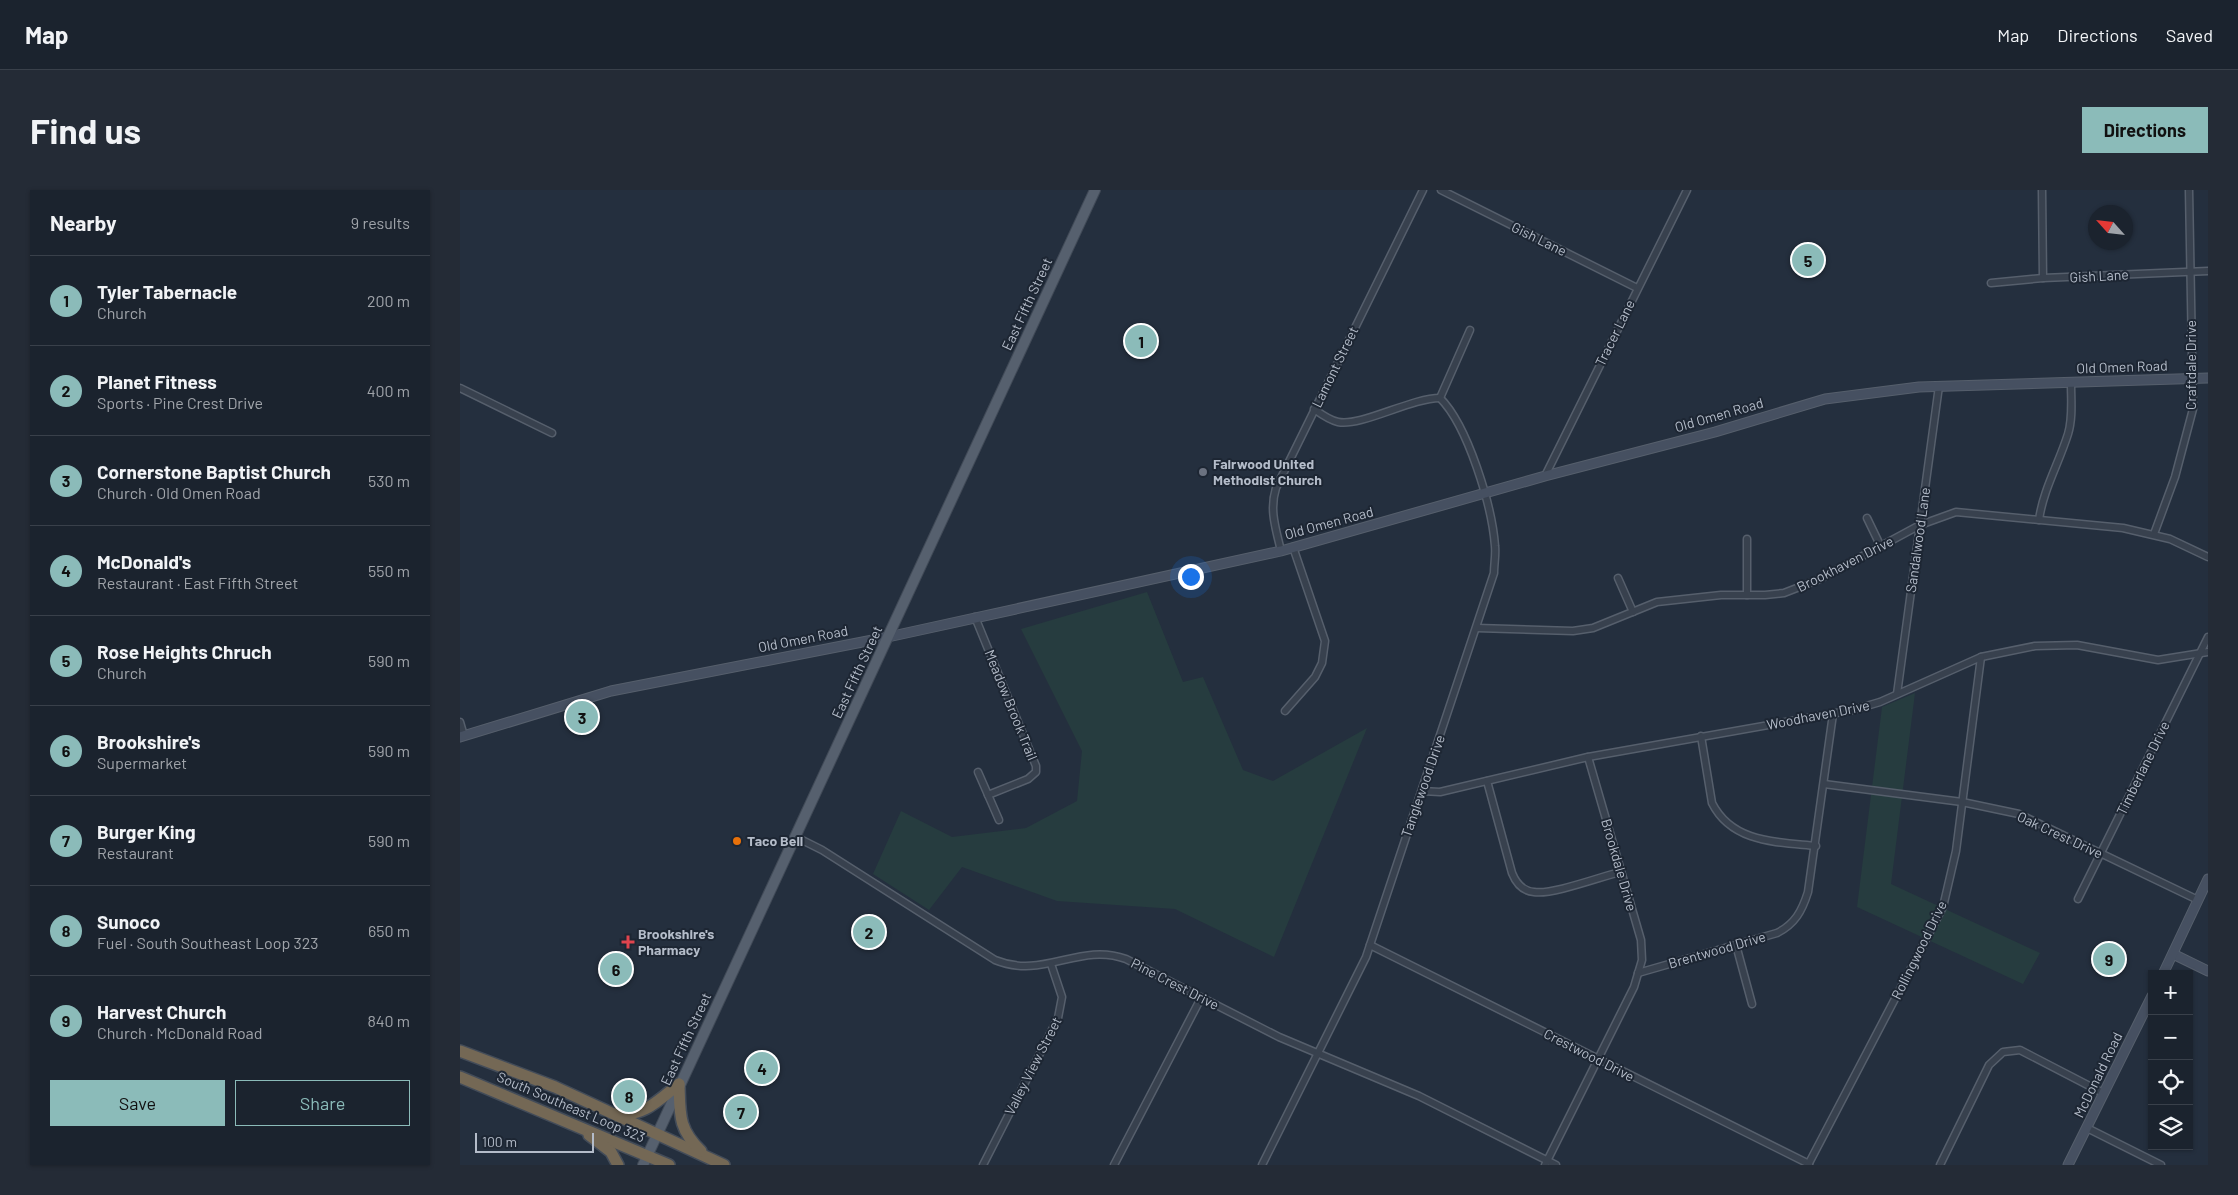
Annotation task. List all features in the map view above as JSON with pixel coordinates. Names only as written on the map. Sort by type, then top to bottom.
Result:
[{"type":"highway","name":"South Southeast Loop 323","points":[[460,1051],[525,1075],[605,1109],[724,1165]]},
{"type":"highway","name":"South Southeast Loop 323","points":[[460,1077],[574,1123],[645,1160],[669,1165]]},
{"type":"highway","points":[[605,1109],[620,1113],[639,1112],[679,1084]]},
{"type":"highway","points":[[679,1084],[680,1110],[684,1130],[691,1141],[710,1159]]},
{"type":"highway","points":[[574,1123],[607,1148],[618,1165]]},
{"type":"main road","name":"East Fifth Street","points":[[645,1160],[1095,190]]},
{"type":"street","name":"Lamont Street","points":[[1281,551],[1272,510],[1272,501],[1314,409],[1423,190]]},
{"type":"street","name":"Gish Lane","points":[[1440,190],[1637,288]]},
{"type":"street","name":"Tracer Lane","points":[[1545,476],[1687,190]]},
{"type":"street","points":[[2042,190],[2042,278]]},
{"type":"street","name":"Craftdale Drive","points":[[2154,534],[2186,439],[2193,409],[2189,190]]},
{"type":"street","name":"Gish Lane","points":[[1991,283],[2042,278],[2208,271]]},
{"type":"street","points":[[1314,409],[1331,419],[1348,422],[1424,400],[1440,398],[1470,330]]},
{"type":"street","name":"Old Omen Road","points":[[462,736],[611,691],[888,637],[1281,551],[1545,476],[1715,432],[1825,399],[1939,386],[2208,378]]},
{"type":"street","points":[[2039,520],[2041,507],[2068,434],[2071,415],[2071,383]]},
{"type":"street","name":"Sandalwood Lane","points":[[1897,694],[1939,386]]},
{"type":"street","points":[[460,388],[552,433]]},
{"type":"street","name":"Tanglewood Drive","points":[[1262,1165],[1356,979],[1370,944],[1494,573],[1495,547],[1486,494],[1455,418],[1440,398]]},
{"type":"street","name":"Brookhaven Drive","points":[[1477,628],[1573,631],[1593,628],[1657,602],[1721,595],[1784,593],[1802,587],[1920,525],[1956,512],[2123,528],[2154,534],[2208,557]]},
{"type":"street","points":[[1867,518],[1881,546]]},
{"type":"street","points":[[1747,539],[1747,595]]},
{"type":"street","points":[[1285,712],[1315,677],[1322,663],[1325,641],[1293,548]]},
{"type":"street","points":[[1618,578],[1633,612]]},
{"type":"street","name":"Meadow Brook Trail","points":[[975,617],[1036,766],[1036,772],[1028,779],[988,796]]},
{"type":"street","name":"Timberlane Drive","points":[[2078,899],[2208,637]]},
{"type":"street","name":"Woodhaven Drive","points":[[1422,791],[1440,792],[1588,757],[1833,714],[1880,702],[1981,656],[2056,644],[2077,645],[2144,659],[2158,660],[2208,652]]},
{"type":"street","name":"Rollingwood Drive","points":[[1808,1164],[1943,907],[1953,867],[1981,656]]},
{"type":"street","name":"Brentwood Drive","points":[[1638,973],[1736,945],[1790,927],[1798,916],[1806,898],[1816,846],[1833,714]]},
{"type":"street","points":[[460,722],[462,736]]},
{"type":"street","points":[[1701,736],[1712,803],[1717,812],[1733,829],[1745,836],[1763,840],[1816,846]]},
{"type":"street","name":"Brookdale Drive","points":[[1588,757],[1641,940],[1642,960],[1638,973]]},
{"type":"street","points":[[978,772],[999,820]]},
{"type":"street","points":[[1487,781],[1512,873],[1520,886],[1535,893],[1544,892],[1620,872]]},
{"type":"street","name":"Oak Crest Drive","points":[[1824,784],[1962,802],[2018,814],[2198,900]]},
{"type":"street","name":"Pine Crest Drive","points":[[796,837],[822,850],[990,957],[1015,966],[1051,964],[1077,956],[1122,957],[1317,1055],[1419,1096],[1546,1163],[1556,1165]]},
{"type":"street","points":[[2165,970],[2208,879]]},
{"type":"street","name":"Crestwood Drive","points":[[1370,944],[1808,1164]]},
{"type":"street","points":[[1736,945],[1752,1004]]},
{"type":"street","points":[[2173,954],[2208,971]]},
{"type":"street","name":"Valley View Street","points":[[983,1165],[1062,1008],[1060,987],[1051,964]]},
{"type":"street","points":[[1546,1163],[1632,992],[1638,973]]},
{"type":"street","points":[[1114,1165],[1201,998]]},
{"type":"street","name":"McDonald Road","points":[[2068,1165],[2102,1093],[2148,1004]]},
{"type":"street","points":[[1940,1165],[1989,1065],[2003,1052],[2020,1050],[2102,1093]]},
{"type":"street","points":[[2087,1128],[2161,1165]]},
{"type":"green space","points":[[1147,592],[1183,682],[1203,677],[1243,770],[1273,781],[1367,728],[1274,957],[1175,909],[1057,901],[962,867],[929,910],[873,874],[901,811],[952,837],[1026,828],[1077,801],[1082,751],[1021,629]]},
{"type":"green space","points":[[1915,693],[1891,884],[2040,953],[2023,984],[1857,907],[1882,707]]},
{"type":"place","name":"Rose Heights Chruch","points":[[1808,260]]},
{"type":"place","name":"Tyler Tabernacle","points":[[1141,341]]},
{"type":"place","name":"Fairwood United Methodist Church","points":[[1203,472]]},
{"type":"place","name":"Cornerstone Baptist Church","points":[[582,717]]},
{"type":"place","name":"Taco Bell","points":[[737,841]]},
{"type":"place","name":"Planet Fitness","points":[[869,932]]},
{"type":"place","name":"Brookshire's Pharmacy","points":[[628,942]]},
{"type":"place","name":"Harvest Church","points":[[2109,959]]},
{"type":"place","name":"Brookshire's","points":[[616,969]]},
{"type":"place","name":"McDonald's","points":[[762,1068]]},
{"type":"place","name":"Sunoco","points":[[629,1096]]},
{"type":"place","name":"Burger King","points":[[741,1112]]}]
